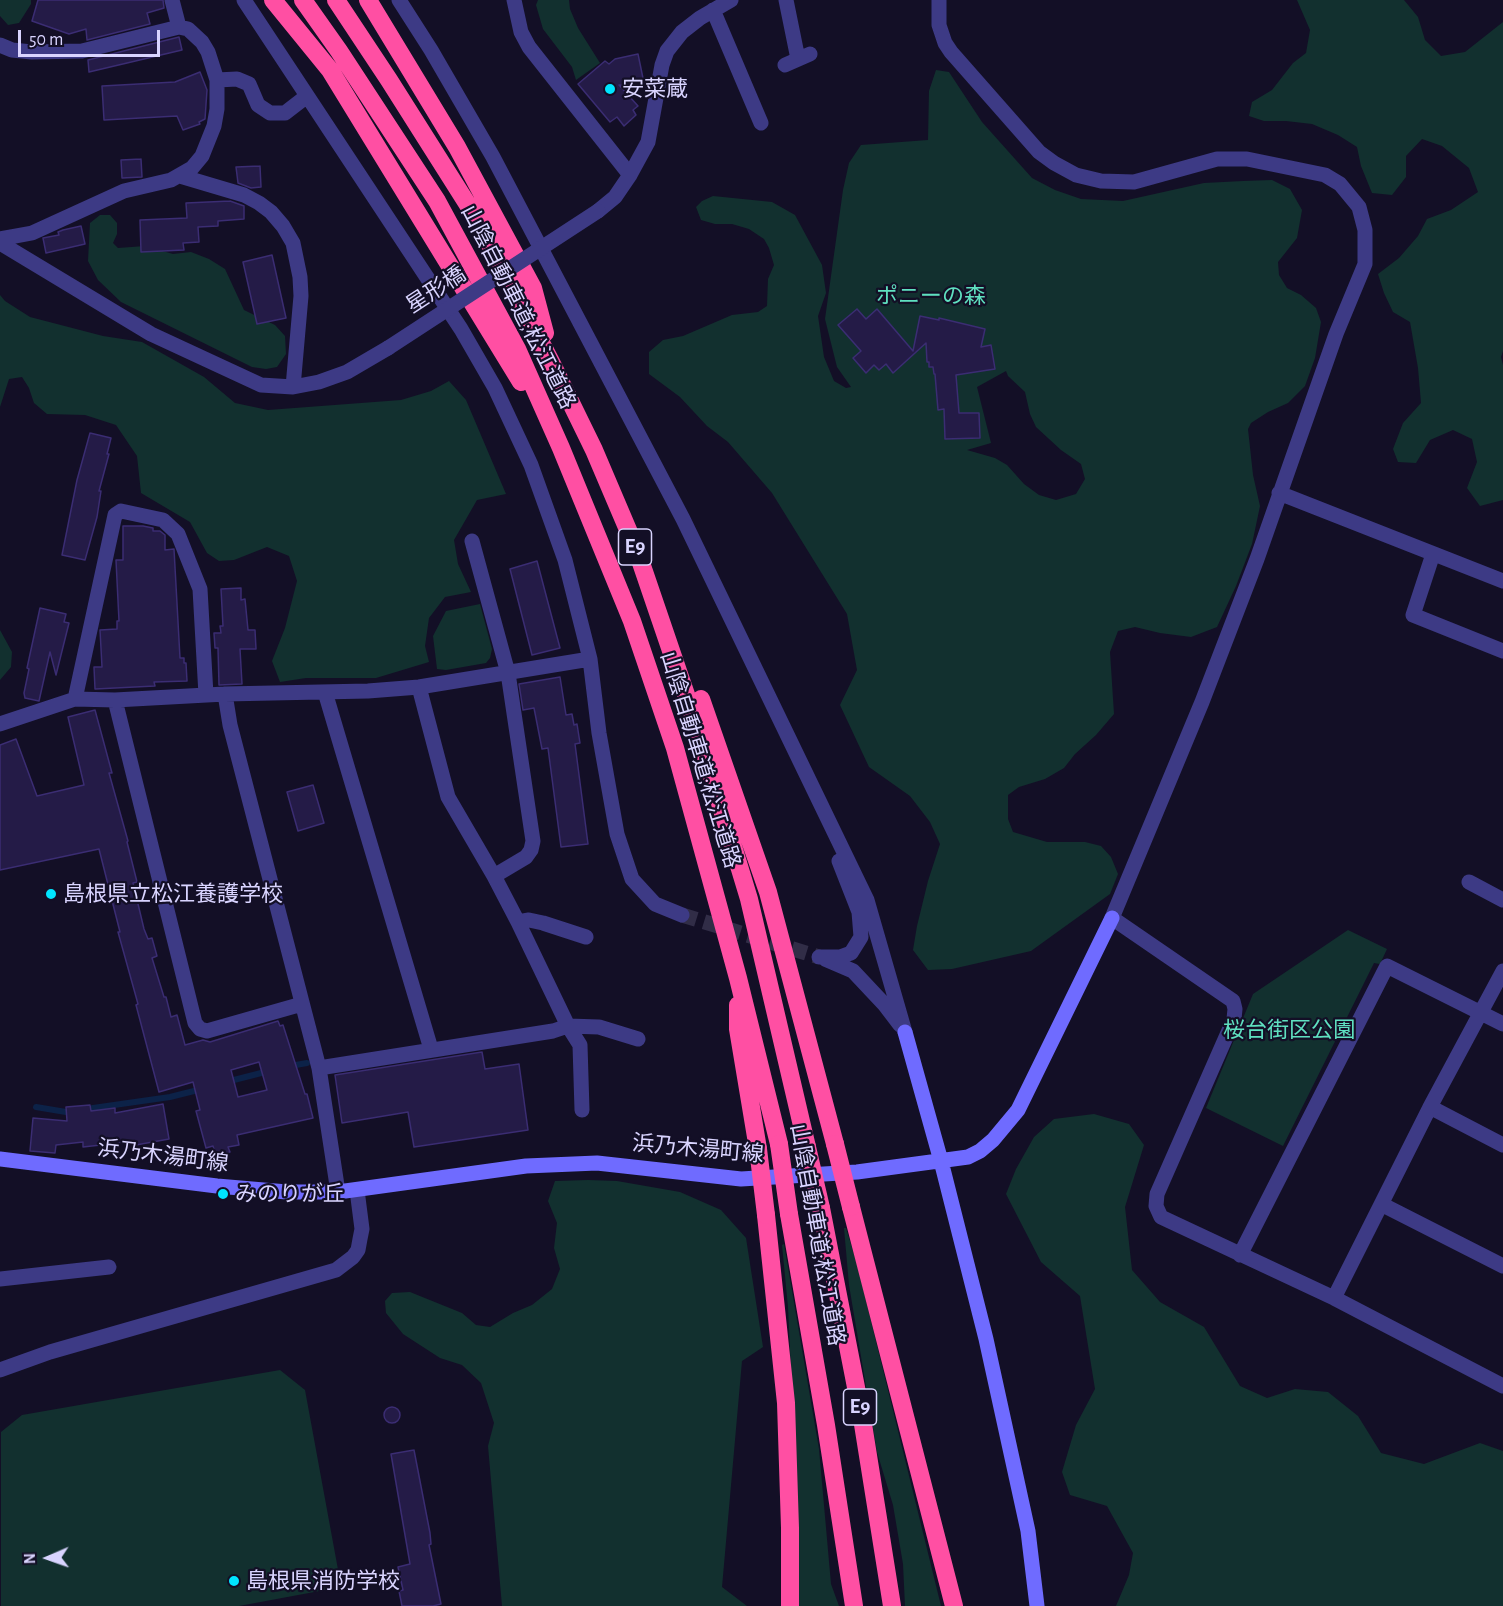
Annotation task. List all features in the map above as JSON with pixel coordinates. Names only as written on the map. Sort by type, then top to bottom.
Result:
[{"type":"highway","points":[[273,0],[330,70],[561,448]]},
{"type":"highway","name":"山陰自動車道;松江道路","points":[[303,0],[339,51],[436,201],[517,349],[561,448],[632,621],[675,748],[738,978],[779,1144],[854,1606]]},
{"type":"highway","name":"山陰自動車道;松江道路","points":[[336,0],[475,216],[594,450],[637,551],[696,724],[749,899],[821,1208],[862,1418],[892,1606]]},
{"type":"highway","points":[[368,0],[457,147],[533,288],[551,362]]},
{"type":"highway","points":[[637,551],[696,685],[768,892],[954,1606]]},
{"type":"highway","points":[[738,978],[738,1029],[758,1149],[786,1403],[790,1606]]},
{"type":"main road","name":"浜乃木湯町線","points":[[0,1159],[218,1186],[287,1192],[338,1192],[538,1165],[597,1163],[741,1179],[857,1172],[968,1157],[993,1140],[1018,1110],[1112,918]]},
{"type":"main road","points":[[905,1032],[941,1161],[986,1339],[1028,1531],[1037,1606]]},
{"type":"street","points":[[172,0],[179,27]]},
{"type":"street","points":[[244,0],[461,329],[495,388],[531,465],[565,560],[590,659],[599,734],[617,834],[632,879],[655,904],[682,915]]},
{"type":"street","points":[[399,0],[493,157],[683,519],[867,900],[905,1032]]},
{"type":"street","points":[[514,0],[521,32],[530,47],[630,175]]},
{"type":"street","name":"星形橋","points":[[0,241],[151,334],[261,385],[293,387],[319,382],[347,372],[388,348],[598,211],[615,197],[648,142],[662,65],[668,51],[682,32],[731,0]]},
{"type":"street","points":[[786,0],[798,59]]},
{"type":"street","points":[[939,0],[939,25],[945,43],[951,52],[1039,152],[1076,175],[1101,182],[1134,182],[1217,159],[1248,159],[1325,175],[1340,184],[1359,207],[1365,230],[1365,264],[1336,333],[1257,560],[1202,702],[1112,918],[1233,1001],[1234,1019],[1157,1194],[1156,1206],[1161,1217],[1334,1298],[1503,1386]]},
{"type":"street","points":[[713,10],[761,123]]},
{"type":"street","points":[[0,45],[12,50],[32,52],[82,51],[179,27],[188,29],[202,42],[208,52],[217,80],[217,109],[209,142],[202,156],[192,168],[180,176],[124,191],[32,233],[0,241]]},
{"type":"street","points":[[217,80],[237,79],[249,84],[258,105],[270,113],[285,113],[307,96]]},
{"type":"street","points":[[180,176],[244,195],[259,203],[271,212],[283,226],[293,243],[300,277],[301,296],[293,387]]},
{"type":"street","points":[[1279,493],[1503,581]]},
{"type":"street","points":[[75,699],[115,515],[121,511],[163,520],[178,534],[200,589],[206,695]]},
{"type":"street","points":[[472,542],[508,673],[533,841],[526,857],[494,876]]},
{"type":"street","points":[[1434,554],[1413,615],[1503,651]]},
{"type":"street","points":[[0,724],[75,699],[116,700],[419,687],[590,659]]},
{"type":"street","points":[[419,687],[448,797],[494,876],[568,1026],[580,1045],[582,1110]]},
{"type":"street","points":[[325,692],[431,1049]]},
{"type":"street","points":[[225,694],[230,725],[319,1068],[338,1192]]},
{"type":"street","points":[[116,700],[195,1023],[200,1029],[207,1031],[302,1004]]},
{"type":"street","points":[[826,815],[840,866],[859,912],[861,937],[851,953],[840,957],[819,957],[853,971],[884,1004],[905,1032]]},
{"type":"street","points":[[1469,882],[1503,900]]},
{"type":"street","points":[[518,922],[529,920],[543,923],[586,938]]},
{"type":"street","points":[[1240,1255],[1387,966],[1503,1024]]},
{"type":"street","points":[[1334,1298],[1383,1205],[1430,1107],[1503,971]]},
{"type":"street","points":[[319,1068],[553,1031],[568,1026],[599,1027],[638,1039]]},
{"type":"street","points":[[1430,1107],[1503,1145]]},
{"type":"street","points":[[0,1370],[50,1352],[336,1270],[358,1250],[362,1228],[357,1190]]},
{"type":"street","points":[[1383,1205],[1503,1266]]},
{"type":"street","points":[[0,1279],[110,1267]]},
{"type":"green space","points":[[0,0],[31,0],[31,4],[19,23],[8,25],[0,16]]},
{"type":"green space","points":[[538,0],[569,0],[570,9],[578,28],[600,63],[576,80],[572,67],[543,29],[536,5]]},
{"type":"green space","points":[[1297,0],[1404,0],[1418,17],[1425,40],[1441,56],[1465,52],[1503,22],[1503,351],[1501,357],[1503,365],[1503,500],[1480,506],[1467,488],[1477,462],[1472,439],[1453,430],[1430,440],[1416,463],[1398,462],[1393,449],[1403,423],[1421,403],[1418,368],[1410,322],[1393,312],[1378,274],[1399,258],[1418,236],[1427,219],[1451,210],[1478,192],[1469,168],[1442,146],[1422,139],[1406,156],[1406,177],[1392,195],[1372,193],[1361,166],[1357,147],[1338,135],[1312,124],[1264,121],[1249,116],[1252,102],[1272,90],[1293,63],[1306,53],[1310,30]]},
{"type":"green space","name":"ポニーの森","points":[[936,70],[949,72],[982,122],[1032,178],[1055,190],[1081,199],[1123,201],[1204,183],[1243,181],[1272,180],[1290,189],[1302,210],[1297,238],[1278,262],[1279,275],[1287,288],[1301,295],[1316,308],[1321,322],[1315,358],[1305,386],[1288,403],[1251,423],[1248,429],[1253,475],[1260,506],[1252,544],[1217,627],[1191,637],[1135,627],[1118,631],[1110,652],[1114,714],[1064,768],[1045,779],[1019,787],[1008,795],[1008,819],[1013,832],[1047,842],[1085,842],[1101,846],[1111,857],[1118,874],[1110,894],[1031,951],[952,969],[928,970],[913,950],[928,881],[940,844],[930,822],[910,796],[869,767],[840,705],[857,670],[847,614],[772,493],[728,442],[707,426],[680,397],[649,374],[649,352],[663,340],[683,336],[732,315],[758,312],[767,306],[768,279],[774,265],[764,239],[749,229],[701,220],[696,207],[713,196],[772,202],[795,215],[822,265],[826,293],[818,316],[824,357],[834,381],[846,388],[851,387],[837,367],[825,319],[843,190],[849,163],[861,145],[928,140],[929,91]],"holes":[[[1006,371],[1008,376],[1025,392],[1030,414],[1036,427],[1061,450],[1081,464],[1085,479],[1076,494],[1056,500],[1039,495],[1024,484],[1007,465],[995,458],[967,450],[991,443],[977,387]]]},
{"type":"green space","points":[[100,215],[110,215],[117,223],[117,234],[113,243],[118,248],[145,246],[173,254],[191,252],[225,269],[244,310],[275,325],[285,336],[286,354],[277,367],[266,369],[252,367],[121,302],[98,280],[88,261],[90,223]]},
{"type":"green space","points":[[0,295],[5,301],[30,317],[103,336],[142,342],[204,377],[235,403],[268,410],[401,400],[431,391],[449,381],[466,400],[506,494],[477,500],[454,540],[458,564],[471,592],[445,597],[429,618],[425,646],[429,662],[376,678],[306,678],[280,682],[272,661],[285,628],[297,581],[289,556],[267,547],[234,560],[219,561],[207,553],[190,522],[141,493],[137,456],[116,425],[85,415],[47,414],[34,403],[22,377],[9,379],[0,407]]},
{"type":"green space","points":[[480,604],[492,649],[490,658],[486,663],[446,670],[437,669],[433,636],[446,611]]},
{"type":"green space","points":[[0,630],[12,652],[11,667],[0,680]]},
{"type":"green space","name":"桜台街区公園","points":[[1348,930],[1387,949],[1380,964],[1374,963],[1283,1146],[1206,1108],[1253,994]]},
{"type":"green space","points":[[1094,1114],[1129,1124],[1144,1145],[1125,1207],[1132,1270],[1160,1302],[1204,1327],[1240,1386],[1267,1398],[1295,1389],[1328,1392],[1358,1416],[1381,1453],[1424,1464],[1480,1443],[1503,1451],[1503,1606],[1116,1606],[1129,1575],[1133,1553],[1107,1506],[1070,1495],[1062,1472],[1076,1425],[1095,1389],[1080,1296],[1041,1262],[1006,1194],[1016,1169],[1034,1137],[1054,1119]]},
{"type":"green space","points":[[555,1181],[617,1181],[680,1192],[721,1210],[746,1238],[763,1347],[742,1361],[722,1587],[747,1606],[502,1606],[488,1446],[494,1423],[481,1383],[462,1365],[440,1358],[403,1334],[386,1313],[385,1301],[392,1293],[410,1292],[462,1313],[476,1325],[490,1327],[532,1305],[552,1289],[560,1269],[554,1248],[557,1223],[548,1201]]},
{"type":"green space","points":[[844,1228],[846,1228],[857,1264],[941,1606],[905,1606],[903,1564],[893,1505],[877,1452],[849,1285]]},
{"type":"green space","points":[[784,1244],[819,1449],[831,1584],[839,1606],[798,1606],[798,1523],[788,1307],[782,1245]]},
{"type":"green space","points":[[280,1370],[305,1390],[339,1575],[325,1590],[239,1606],[1,1606],[1,1432],[22,1415]]},
{"type":"building","points":[[38,0],[163,0],[164,8],[147,13],[150,24],[87,40],[86,29],[69,34],[32,21]]},
{"type":"building","points":[[179,37],[182,50],[89,72],[88,60]]},
{"type":"building","name":"安菜蔵","points":[[638,54],[645,88],[619,85],[638,106],[633,110],[636,115],[624,126],[617,117],[610,122],[578,84],[605,61],[609,64],[615,59]]},
{"type":"building","points":[[200,72],[207,90],[205,119],[199,122],[200,124],[183,130],[177,116],[104,120],[102,86],[175,82]]},
{"type":"building","points":[[141,159],[142,177],[122,178],[121,160]]},
{"type":"building","points":[[260,166],[261,187],[251,188],[238,183],[236,167]]},
{"type":"building","points":[[230,201],[244,206],[244,219],[218,221],[218,226],[198,227],[199,242],[183,243],[184,250],[141,252],[140,220],[187,218],[186,203]]},
{"type":"building","points":[[81,226],[85,244],[46,253],[43,238],[59,235],[58,232]]},
{"type":"building","points":[[272,255],[286,318],[257,324],[243,262]]},
{"type":"building","points":[[857,309],[866,319],[877,309],[913,351],[920,316],[985,329],[981,347],[991,345],[995,369],[956,375],[959,413],[979,413],[980,438],[945,439],[944,409],[938,410],[935,374],[933,367],[929,367],[929,362],[927,362],[926,343],[893,373],[886,364],[879,370],[874,365],[866,373],[853,358],[861,351],[838,325]]},
{"type":"building","points":[[90,433],[111,438],[99,491],[101,491],[97,517],[85,560],[62,555],[77,480]]},
{"type":"building","points":[[123,526],[143,526],[153,528],[153,531],[160,531],[165,535],[165,550],[174,549],[180,658],[184,658],[184,663],[186,663],[187,681],[154,682],[155,686],[95,689],[94,667],[102,667],[100,630],[117,629],[117,621],[119,621],[116,560],[123,560]]},
{"type":"building","points":[[537,561],[560,648],[532,655],[510,569]]},
{"type":"building","points":[[241,588],[241,600],[245,599],[248,630],[255,630],[256,649],[240,649],[242,684],[219,685],[218,648],[215,648],[214,633],[221,633],[220,626],[223,626],[221,589]]},
{"type":"building","points":[[40,608],[66,614],[64,622],[69,623],[56,675],[50,652],[39,701],[25,698],[24,693]]},
{"type":"building","points":[[560,677],[566,715],[572,714],[574,725],[577,724],[580,743],[575,744],[588,844],[561,847],[548,748],[542,749],[534,708],[523,710],[519,684]]},
{"type":"building","points":[[95,710],[112,773],[109,773],[128,841],[137,882],[133,883],[144,929],[148,939],[152,938],[157,956],[152,958],[164,997],[166,997],[171,1017],[177,1015],[185,1045],[203,1040],[210,1042],[278,1021],[280,1026],[283,1025],[313,1118],[237,1135],[239,1145],[228,1147],[230,1152],[216,1156],[213,1146],[206,1148],[196,1111],[200,1110],[193,1082],[159,1092],[99,849],[0,870],[0,745],[16,739],[37,796],[84,785],[68,717]],"holes":[[[259,1062],[267,1090],[238,1097],[231,1070]]]},
{"type":"building","points":[[313,785],[324,823],[298,831],[287,792]]},
{"type":"building","points":[[482,1052],[485,1069],[519,1064],[528,1130],[414,1147],[408,1112],[342,1123],[335,1075]]},
{"type":"building","points":[[163,1104],[169,1139],[136,1145],[136,1141],[83,1147],[83,1142],[56,1145],[55,1153],[30,1151],[33,1118],[67,1121],[66,1107],[90,1105],[91,1111],[115,1108],[115,1113]]},
{"type":"building","points":[[389,1407],[395,1407],[400,1415],[398,1421],[389,1423],[384,1418],[384,1412]]},
{"type":"building","points":[[414,1450],[441,1604],[433,1606],[402,1606],[399,1591],[403,1590],[398,1567],[410,1564],[391,1454]]},
{"type":"waterway","points":[[290,1066],[307,1063]]},
{"type":"waterway","points":[[226,1082],[269,1071]]},
{"type":"waterway","points":[[93,1108],[170,1097],[202,1089]]},
{"type":"waterway","points":[[36,1107],[66,1112]]},
{"type":"tunnel","points":[[682,915],[819,957]]},
{"type":"place","name":"安菜蔵","points":[[610,89]]},
{"type":"place","name":"島根県立松江養護学校","points":[[51,894]]},
{"type":"place","name":"みのりが丘","points":[[223,1194]]},
{"type":"place","name":"島根県消防学校","points":[[234,1581]]}]
